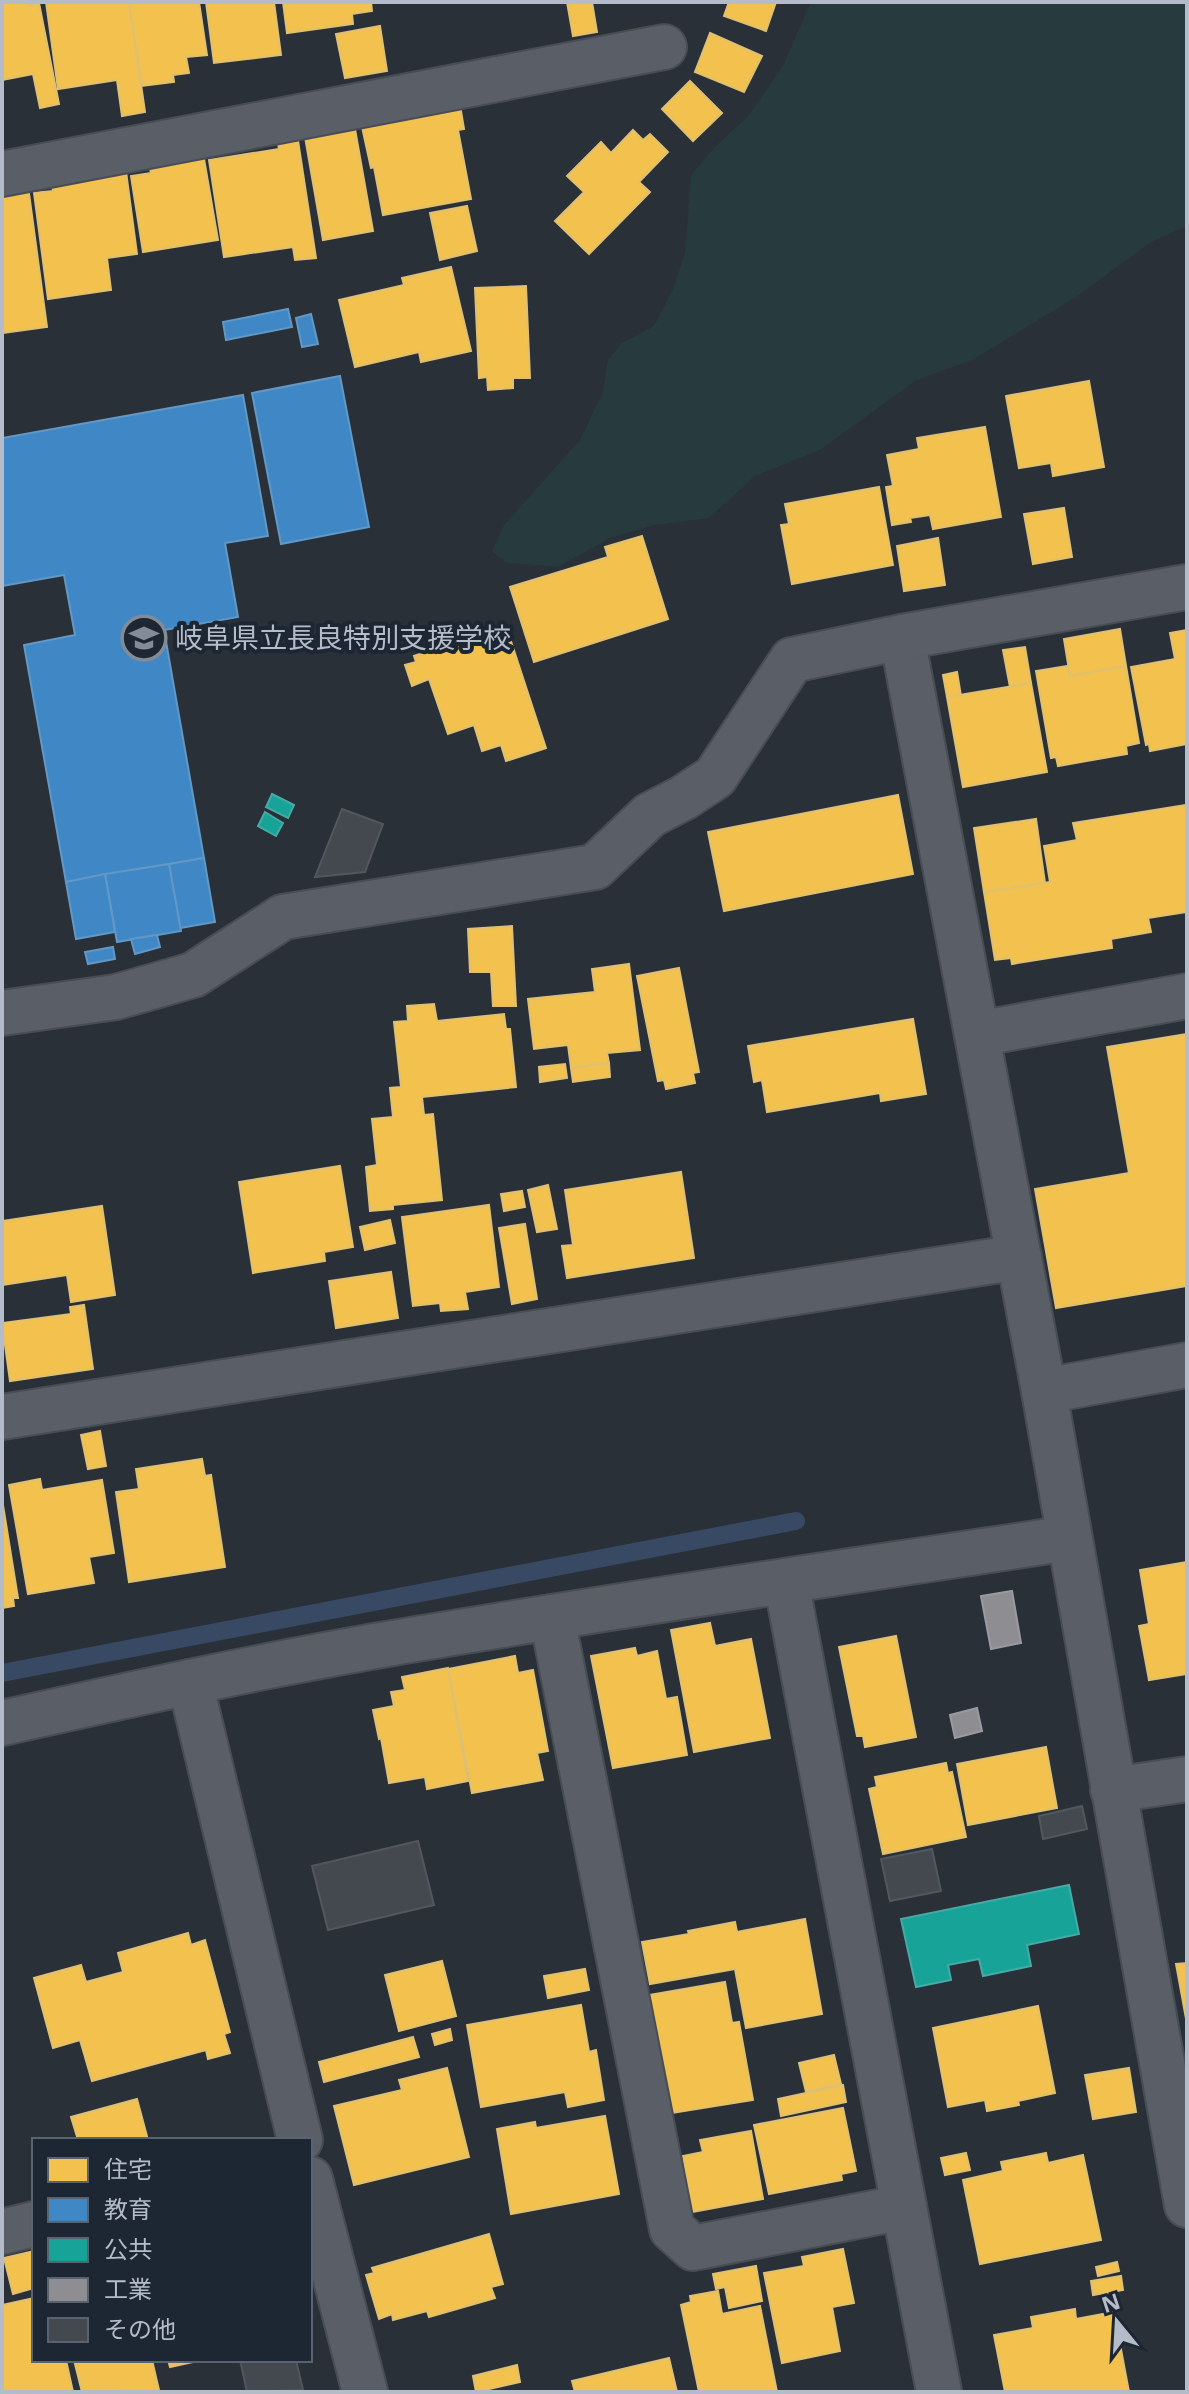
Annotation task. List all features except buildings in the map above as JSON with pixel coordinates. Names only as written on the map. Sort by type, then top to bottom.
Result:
[{"type":"street","points":[[2,174],[664,47]]},
{"type":"street","points":[[2,1013],[116,997],[193,975],[283,917],[595,867],[650,815],[715,777],[792,660],[902,637],[1187,587]]},
{"type":"street","points":[[902,637],[1044,1391],[1187,2205]]},
{"type":"street","points":[[977,1034],[1187,996]]},
{"type":"street","points":[[2,1417],[1019,1257]]},
{"type":"street","points":[[1044,1391],[1187,1365]]},
{"type":"street","points":[[2,1723],[379,1645],[1069,1538]]},
{"type":"street","points":[[786,1581],[939,2392]]},
{"type":"street","points":[[552,1617],[672,2229],[693,2248],[904,2207]]},
{"type":"street","points":[[190,1682],[300,2138]]},
{"type":"street","points":[[1113,1790],[1187,1779]]},
{"type":"street","points":[[312,2187],[365,2392]]},
{"type":"street","points":[[2,2232],[32,2224]]},
{"type":"green space","points":[[811,2],[1187,2],[1187,226],[1151,242],[1076,297],[974,359],[915,381],[820,450],[755,476],[709,518],[654,525],[610,538],[558,567],[507,563],[492,551],[504,525],[580,440],[603,392],[608,360],[622,343],[654,326],[673,289],[685,253],[691,175],[749,115],[783,66]]},
{"type":"waterway","points":[[2,1673],[796,1521]]},
{"type":"place","name":"岐阜県立長良特別支援学校","points":[[144,638]]}]
